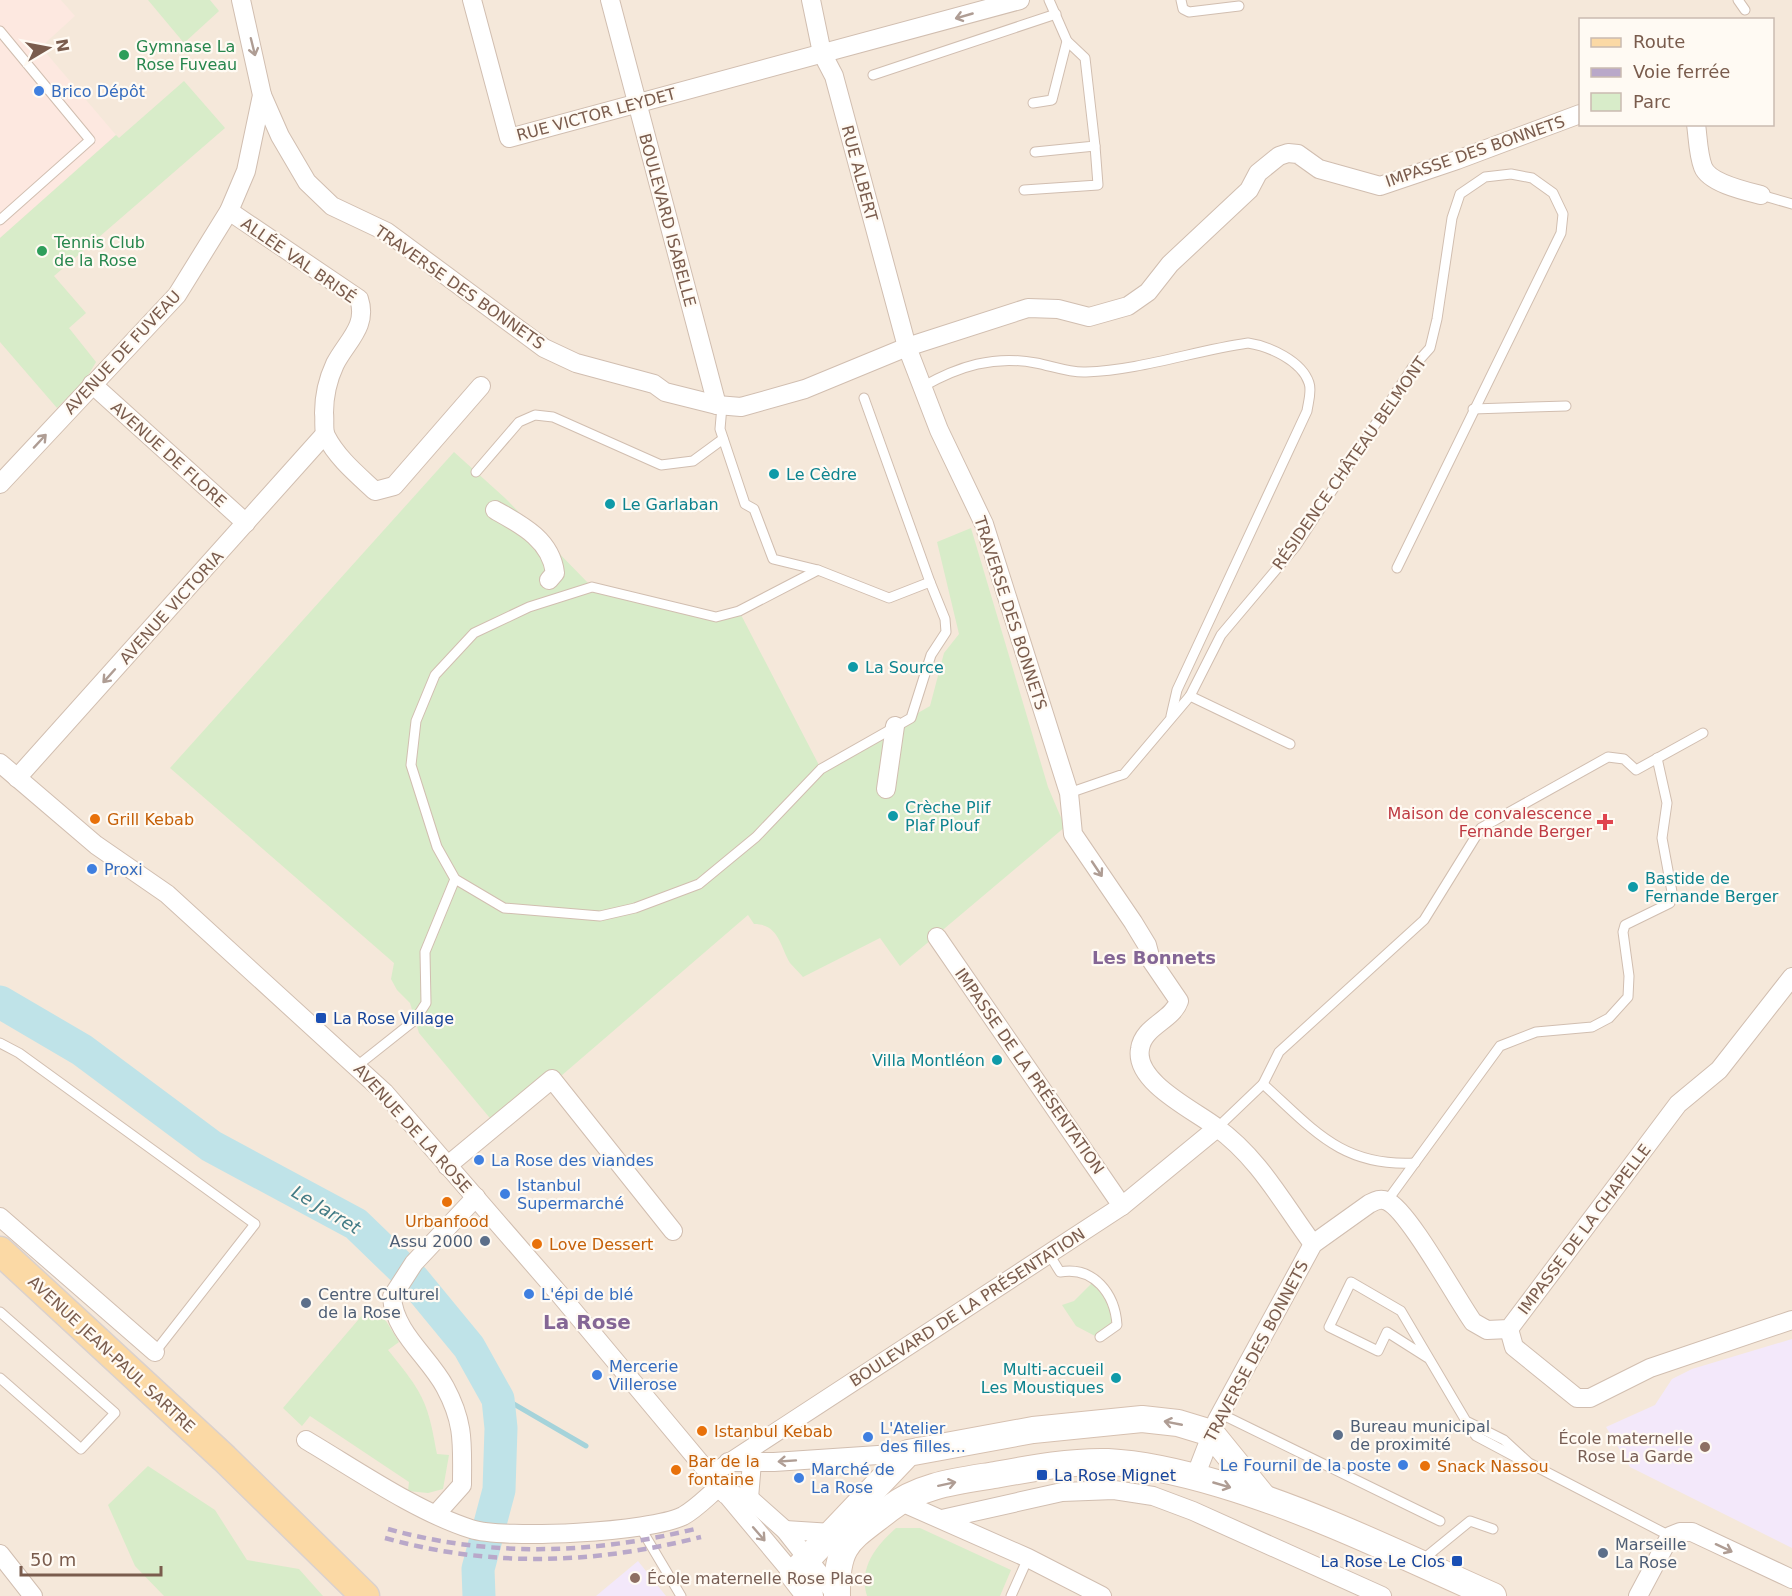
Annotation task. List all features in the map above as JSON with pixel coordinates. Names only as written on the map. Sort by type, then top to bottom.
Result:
[{"type":"main road","name":"AVENUE JEAN-PAUL SARTRE","points":[[0,1251],[224,1458],[366,1596]]},
{"type":"main road","name":"AVENUE JEAN-PAUL SARTRE","points":[[0,1267],[224,1458]]},
{"type":"street","name":"AVENUE DE FUVEAU","points":[[0,484],[177,295],[230,211],[246,171],[262,95],[242,0]]},
{"type":"street","name":"RUE VICTOR LEYDET","points":[[472,0],[509,138],[1020,0]]},
{"type":"street","name":"BOULEVARD ISABELLE","points":[[610,0],[720,405]]},
{"type":"street","name":"RUE ALBERT","points":[[811,0],[822,53],[834,76],[907,347]]},
{"type":"street","name":"TRAVERSE DES BONNETS","points":[[262,95],[280,136],[307,182],[333,206],[387,232],[544,348],[576,363],[654,384],[665,392],[720,405],[741,407],[805,389],[907,347],[939,430],[984,524],[1069,793],[1073,834],[1147,945],[1151,960],[1179,1001],[1176,1009],[1143,1036],[1139,1050],[1141,1065],[1154,1084],[1247,1151],[1312,1244],[1216,1424],[1195,1477]]},
{"type":"street","name":"IMPASSE DES BONNETS","points":[[907,347],[1028,308],[1058,309],[1089,316],[1128,306],[1148,292],[1170,264],[1249,190],[1258,173],[1279,156],[1288,153],[1298,154],[1319,168],[1380,186],[1579,115]]},
{"type":"street","points":[[1696,126],[1703,167],[1708,175],[1734,188],[1761,195]]},
{"type":"street","name":"ALLÉE VAL BRISÉ","points":[[230,211],[359,299],[363,310],[361,323],[336,364],[327,387],[324,405],[325,434]]},
{"type":"street","name":"AVENUE DE FLORE","points":[[92,384],[246,523]]},
{"type":"street","points":[[325,434],[342,460],[375,491],[394,486],[481,386]]},
{"type":"street","name":"AVENUE VICTORIA","points":[[17,778],[325,434]]},
{"type":"street","points":[[495,510],[527,527],[549,551],[555,573],[549,580]]},
{"type":"street","points":[[886,789],[895,726]]},
{"type":"street","name":"AVENUE DE LA ROSE","points":[[0,763],[96,845],[166,894],[385,1093],[476,1197],[718,1485],[804,1576],[837,1596]]},
{"type":"street","name":"IMPASSE DE LA PRÉSENTATION","points":[[937,937],[1122,1206]]},
{"type":"street","name":"IMPASSE DE LA CHAPELLE","points":[[1387,1201],[1408,1220],[1473,1322],[1487,1330],[1509,1329],[1677,1104],[1719,1070],[1785,996],[1792,977]]},
{"type":"street","points":[[447,1166],[552,1079],[673,1232]]},
{"type":"street","name":"BOULEVARD DE LA PRÉSENTATION","points":[[306,1440],[405,1499],[471,1529],[494,1533],[612,1531],[640,1527],[683,1516],[718,1485],[728,1462],[1122,1206],[1217,1128]]},
{"type":"street","points":[[437,1513],[462,1485],[462,1429],[445,1386],[397,1320],[396,1291],[414,1263],[476,1197]]},
{"type":"street","points":[[1312,1244],[1369,1204],[1378,1200],[1387,1201]]},
{"type":"street","points":[[0,1217],[155,1352]]},
{"type":"street","points":[[1509,1329],[1514,1347],[1577,1398],[1590,1398],[1650,1368],[1792,1320]]},
{"type":"street","points":[[728,1462],[908,1453],[1033,1430],[1142,1419],[1216,1424],[1263,1497]]},
{"type":"street","points":[[804,1576],[838,1539],[908,1453]]},
{"type":"street","points":[[718,1485],[749,1498],[752,1462]]},
{"type":"street","points":[[785,1530],[838,1539],[900,1501],[928,1488],[1040,1467],[1110,1462],[1155,1467],[1263,1497],[1419,1562],[1493,1596]]},
{"type":"street","points":[[942,1519],[1062,1492],[1114,1490],[1153,1496],[1193,1511],[1382,1596]]},
{"type":"street","name":"AVENUE DE LA ROSE","points":[[749,1498],[785,1530],[804,1576]]},
{"type":"street","points":[[900,1501],[1028,1558],[1102,1596]]},
{"type":"street","points":[[1638,1596],[1670,1536],[1680,1532],[1692,1532],[1792,1579]]},
{"type":"street","name":"AVENUE DE LA ROSE","points":[[837,1596],[838,1539]]},
{"type":"street","points":[[0,1554],[33,1596]]},
{"type":"lane","points":[[1024,190],[1098,184],[1085,58],[1067,41],[1049,0]]},
{"type":"lane","points":[[1181,0],[1183,9],[1189,12],[1239,6]]},
{"type":"lane","points":[[1738,0],[1745,10]]},
{"type":"lane","points":[[873,75],[1056,14]]},
{"type":"lane","points":[[0,32],[90,140],[0,220]]},
{"type":"lane","points":[[1033,103],[1052,100],[1067,41]]},
{"type":"lane","points":[[1035,152],[1095,146]]},
{"type":"lane","name":"RÉSIDENCE CHÂTEAU BELMONT","points":[[1069,793],[1124,774],[1190,696],[1221,635],[1296,546],[1412,368],[1430,348],[1437,319],[1452,218],[1461,194],[1485,177],[1511,174],[1532,178],[1553,193],[1563,214],[1561,233],[1397,568]]},
{"type":"lane","points":[[1761,195],[1792,204]]},
{"type":"lane","name":"RÉSIDENCE CHÂTEAU BELMONT","points":[[922,387],[963,367],[991,360],[1033,362],[1083,373],[1128,369],[1248,343],[1264,345],[1304,370],[1311,385],[1307,411],[1178,690],[1170,718]]},
{"type":"lane","points":[[818,570],[739,611],[716,617],[592,587],[529,607],[474,633],[435,675],[416,721],[411,765],[437,847],[455,879],[504,908],[600,916],[635,908],[699,884],[756,837],[821,769],[910,718],[931,655],[946,632],[945,619],[864,398]]},
{"type":"lane","points":[[720,405],[720,429],[745,504],[754,509],[773,559],[818,570],[889,598],[930,582]]},
{"type":"lane","points":[[1473,409],[1566,406]]},
{"type":"lane","points":[[476,472],[519,422],[535,414],[553,417],[661,465],[693,461],[723,439]]},
{"type":"lane","points":[[1190,696],[1290,744]]},
{"type":"lane","points":[[1217,1128],[1263,1084],[1279,1052],[1424,920],[1481,828],[1608,757],[1624,759],[1635,770],[1703,733]]},
{"type":"lane","points":[[1387,1201],[1500,1046],[1536,1032],[1592,1027],[1609,1018],[1628,997],[1629,976],[1623,932],[1625,925],[1670,903],[1672,892],[1662,838],[1667,803],[1657,758]]},
{"type":"lane","points":[[357,1066],[415,1020],[426,1003],[425,952],[455,879]]},
{"type":"lane","points":[[0,1043],[19,1053],[255,1224],[155,1352]]},
{"type":"lane","points":[[1263,1084],[1333,1146],[1359,1158],[1389,1165],[1414,1163]]},
{"type":"lane","points":[[1049,1254],[1060,1272],[1078,1272],[1100,1283],[1109,1292],[1117,1325],[1100,1337]]},
{"type":"lane","points":[[1428,1358],[1387,1332],[1378,1352],[1329,1327],[1351,1282],[1401,1311],[1466,1421],[1504,1440],[1529,1463],[1670,1536]]},
{"type":"lane","points":[[0,1312],[115,1413],[81,1449],[0,1377]]},
{"type":"lane","points":[[1216,1424],[1440,1521]]},
{"type":"lane","points":[[1419,1562],[1470,1521],[1493,1529]]},
{"type":"lane","points":[[640,1527],[681,1596]]},
{"type":"lane","points":[[1011,1596],[1028,1558]]},
{"type":"shaded area","points":[[0,0],[1792,0],[1792,1596],[0,1596]]},
{"type":"shaded area","name":"Brico Dépôt","points":[[0,0],[61,0],[75,16],[41,47],[116,135],[0,238]]},
{"type":"shaded area","name":"École maternelle Rose La Garde","points":[[1792,1339],[1792,1548],[1630,1467],[1606,1427],[1655,1405],[1672,1379],[1692,1369]]},
{"type":"shaded area","name":"École maternelle Rose Place","points":[[638,1561],[666,1596],[596,1596]]},
{"type":"green space","points":[[148,0],[210,0],[219,11],[184,43]]},
{"type":"green space","name":"Tennis Club de la Rose","points":[[184,81],[225,128],[54,276],[86,313],[69,328],[96,362],[86,379],[57,408],[0,342],[0,238],[116,135],[119,138]]},
{"type":"green space","points":[[454,452],[505,498],[592,587],[716,617],[739,611],[821,769],[930,706],[944,653],[959,634],[937,542],[971,528],[1048,787],[1065,827],[900,966],[880,938],[803,977],[790,963],[774,932],[762,925],[754,924],[748,915],[561,1076],[494,1123],[419,1033],[410,1003],[397,990],[391,979],[394,963],[170,768]]},
{"type":"green space","points":[[1092,1283],[1109,1302],[1113,1323],[1095,1336],[1076,1326],[1062,1305],[1074,1301]]},
{"type":"green space","points":[[370,1306],[386,1321],[399,1342],[388,1350],[409,1376],[427,1408],[437,1454],[449,1455],[443,1489],[428,1493],[408,1491],[409,1482],[310,1416],[302,1426],[283,1408]]},
{"type":"green space","points":[[148,1466],[215,1510],[247,1560],[299,1569],[323,1596],[164,1596],[135,1566],[108,1505]]},
{"type":"green space","points":[[896,1528],[920,1528],[1011,1570],[1000,1596],[867,1596],[865,1576],[867,1567],[876,1550]]},
{"type":"waterway","name":"Le Jarret","points":[[0,1002],[82,1050],[211,1146],[356,1224],[413,1279],[469,1347],[498,1399],[501,1428],[499,1490],[478,1569],[479,1596]]},
{"type":"waterway","points":[[495,1393],[586,1446]]},
{"type":"railway","points":[[388,1529],[466,1545],[544,1549],[621,1543],[699,1528]]},
{"type":"railway","points":[[385,1538],[425,1548],[464,1554],[543,1559],[622,1553],[701,1537]]},
{"type":"place","name":"Gymnase La Rose Fuveau","points":[[124,55]]},
{"type":"place","name":"Brico Dépôt","points":[[39,91]]},
{"type":"place","name":"Tennis Club de la Rose","points":[[42,251]]},
{"type":"place","name":"Le Cèdre","points":[[774,474]]},
{"type":"place","name":"Le Garlaban","points":[[610,504]]},
{"type":"place","name":"La Source","points":[[853,667]]},
{"type":"place","name":"Crèche Plif Plaf Plouf","points":[[893,816]]},
{"type":"place","name":"Grill Kebab","points":[[95,819]]},
{"type":"place","name":"Maison de convalescence Fernande Berger","points":[[1605,822]]},
{"type":"place","name":"Proxi","points":[[92,869]]},
{"type":"place","name":"Bastide de Fernande Berger","points":[[1633,887]]},
{"type":"place","name":"La Rose Village","points":[[321,1018]]},
{"type":"place","name":"Villa Montléon","points":[[997,1060]]},
{"type":"place","name":"La Rose des viandes","points":[[479,1160]]},
{"type":"place","name":"Istanbul Supermarché","points":[[505,1194]]},
{"type":"place","name":"Urbanfood","points":[[447,1202]]},
{"type":"place","name":"Assu 2000","points":[[485,1241]]},
{"type":"place","name":"Love Dessert","points":[[537,1244]]},
{"type":"place","name":"L'épi de blé","points":[[529,1294]]},
{"type":"place","name":"Centre Culturel de la Rose","points":[[306,1303]]},
{"type":"place","name":"Mercerie Villerose","points":[[597,1375]]},
{"type":"place","name":"Multi-accueil Les Moustiques","points":[[1116,1378]]},
{"type":"place","name":"Istanbul Kebab","points":[[702,1431]]},
{"type":"place","name":"Bureau municipal de proximité","points":[[1338,1435]]},
{"type":"place","name":"L'Atelier des filles...","points":[[868,1437]]},
{"type":"place","name":"École maternelle Rose La Garde","points":[[1705,1447]]},
{"type":"place","name":"Le Fournil de la poste","points":[[1403,1465]]},
{"type":"place","name":"Snack Nassou","points":[[1425,1466]]},
{"type":"place","name":"Bar de la fontaine","points":[[676,1470]]},
{"type":"place","name":"La Rose Mignet","points":[[1042,1475]]},
{"type":"place","name":"Marché de La Rose","points":[[799,1478]]},
{"type":"place","name":"Marseille La Rose","points":[[1603,1553]]},
{"type":"place","name":"La Rose Le Clos","points":[[1457,1561]]},
{"type":"place","name":"École maternelle Rose Place","points":[[635,1578]]},
{"type":"district","name":"Les Bonnets","points":[[1154,958]]},
{"type":"district","name":"La Rose","points":[[587,1322]]}]
